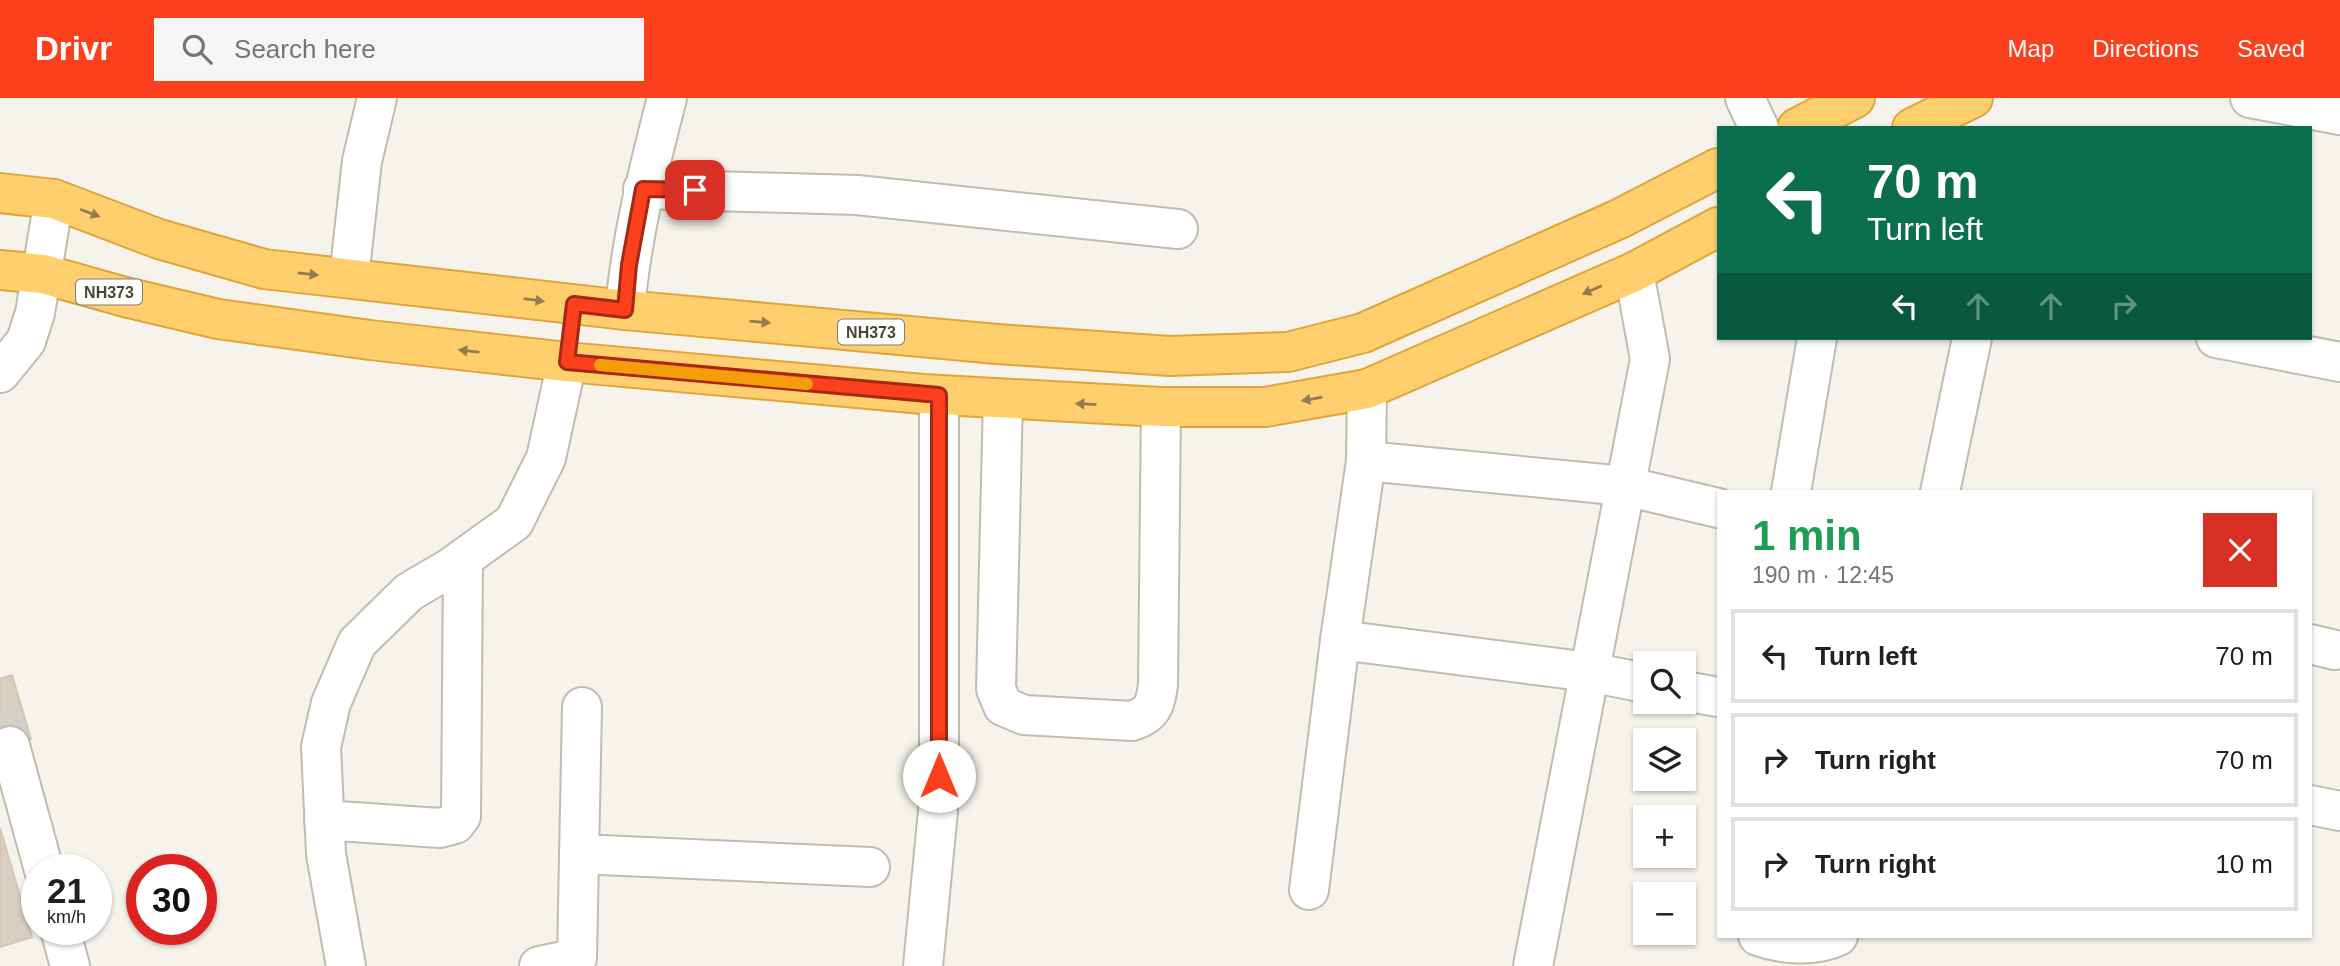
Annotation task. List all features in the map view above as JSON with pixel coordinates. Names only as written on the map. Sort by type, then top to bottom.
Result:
[{"type":"highway","points":[[1801,126],[1855,98]]},
{"type":"highway","points":[[1916,126],[1973,98]]},
{"type":"highway","name":"NH373","points":[[0,192],[54,199],[159,239],[264,269],[625,310],[998,344],[1170,356],[1288,352],[1363,333],[1619,219],[1717,169]]},
{"type":"highway","name":"NH373","points":[[0,270],[43,274],[218,318],[370,340],[567,362],[939,395],[1161,407],[1265,407],[1367,389],[1634,272],[1717,228]]},
{"type":"highway","points":[[567,362],[574,304]]},
{"type":"street","points":[[625,310],[629,265],[643,189],[667,98]]},
{"type":"street","points":[[1745,98],[1758,126]]},
{"type":"street","points":[[2250,98],[2340,115]]},
{"type":"street","points":[[349,278],[371,100]]},
{"type":"street","points":[[643,189],[846,195],[1178,229]]},
{"type":"street","points":[[0,373],[26,341],[35,313],[54,199]]},
{"type":"street","points":[[1533,966],[1650,359],[1634,272]]},
{"type":"street","points":[[1791,490],[1817,340]]},
{"type":"street","points":[[1940,490],[1972,340]]},
{"type":"street","points":[[2226,340],[2340,362]]},
{"type":"street","points":[[346,966],[326,854],[324,820],[321,747],[331,703],[357,643],[409,592],[463,559],[514,522],[546,458],[567,362]]},
{"type":"street","points":[[1309,890],[1340,640],[1366,461],[1367,389]]},
{"type":"street","points":[[923,966],[939,776],[939,395]]},
{"type":"street","points":[[1003,399],[996,688],[1003,706],[1024,715],[1132,721],[1146,717],[1155,702],[1158,685],[1161,407]]},
{"type":"street","points":[[1366,461],[1625,486],[1717,508]]},
{"type":"street","points":[[324,820],[440,828],[455,824],[461,816],[463,559]]},
{"type":"street","points":[[1340,640],[1589,672],[1633,681]]},
{"type":"street","points":[[1696,693],[1717,697]]},
{"type":"street","points":[[539,966],[577,958],[582,707]]},
{"type":"street","points":[[10,746],[40,854]]},
{"type":"street","points":[[2312,805],[2340,811]]},
{"type":"street","points":[[579,853],[870,867]]},
{"type":"street","points":[[1768,938],[1800,944],[1834,938]]},
{"type":"street","points":[[64,945],[70,966]]},
{"type":"building","points":[[12,675],[31,739],[0,749],[0,679]]},
{"type":"building","points":[[0,828],[21,900],[21,940],[0,947]]},
{"type":"tunnel","points":[[0,710],[10,746]]},
{"type":"slow traffic","points":[[600,365],[807,384]]},
{"type":"route","points":[[695,190],[643,189],[629,265],[625,310],[574,304],[567,362],[939,395],[939,776]]}]
